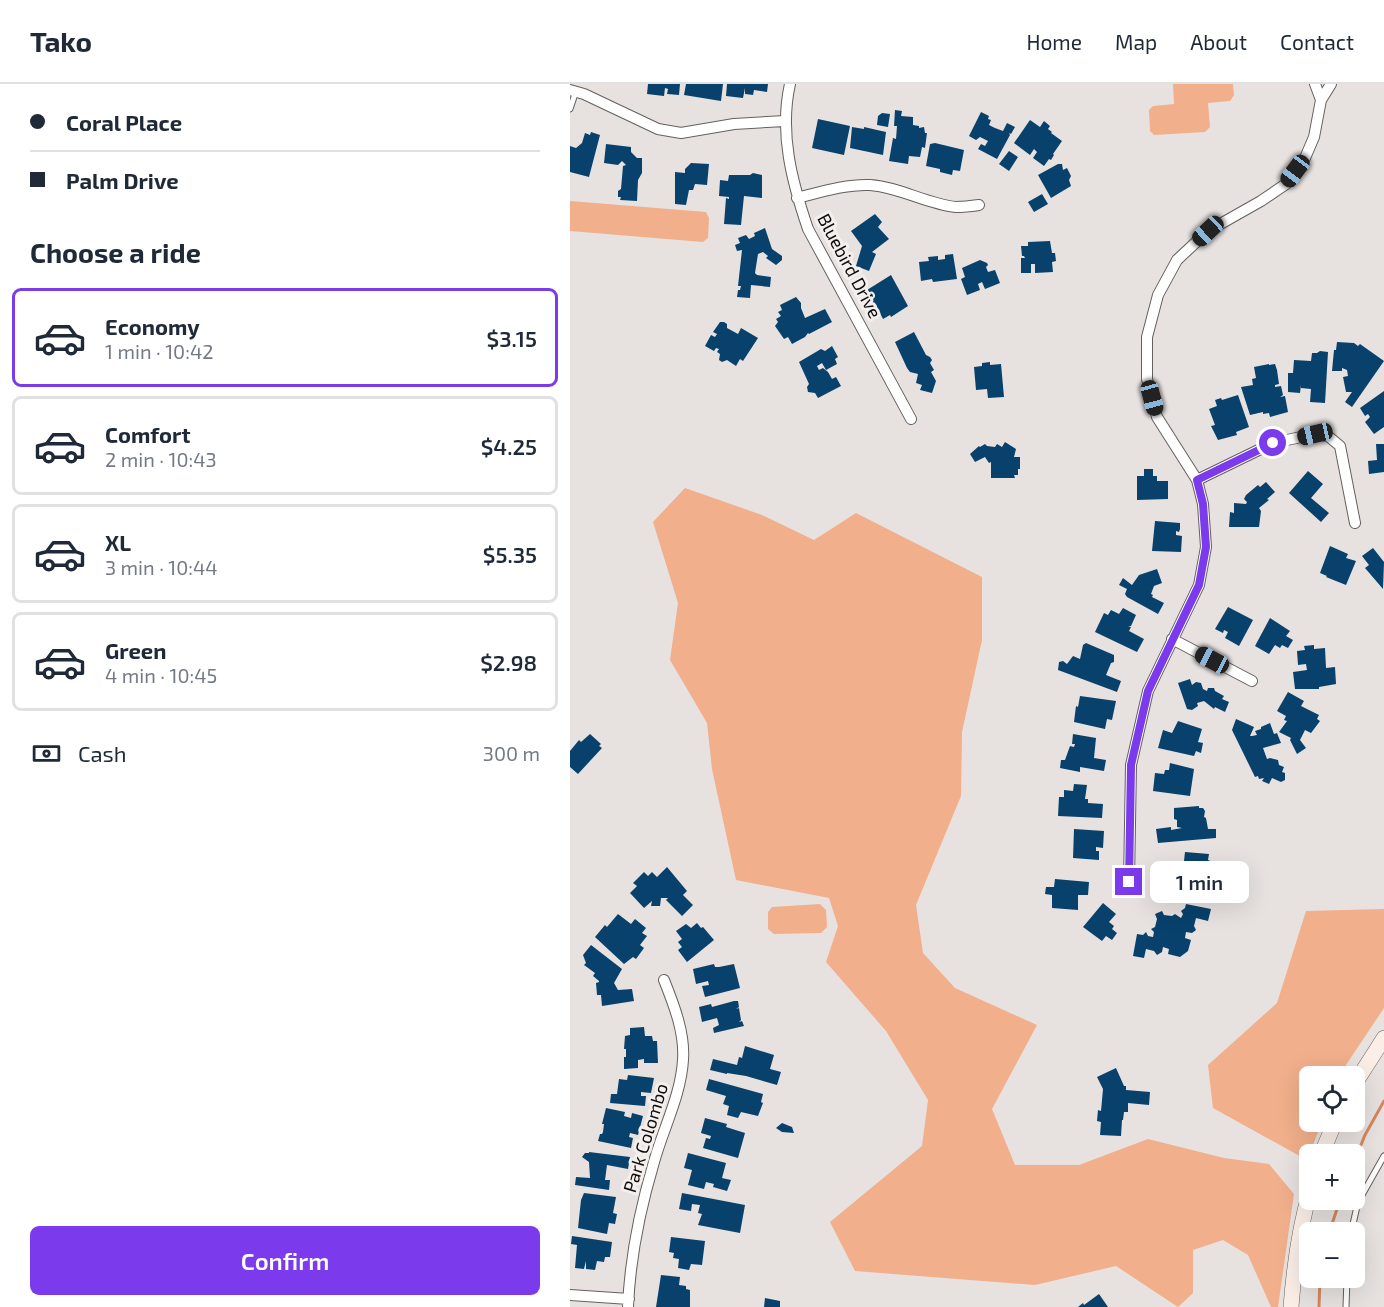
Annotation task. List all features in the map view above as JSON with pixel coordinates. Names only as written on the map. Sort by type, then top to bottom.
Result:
[{"type":"main road","points":[[1365,1068],[1384,1038]]},
{"type":"main road","points":[[1291,1307],[1293,1274],[1305,1210]]},
{"type":"street","name":"Bluebird Drive","points":[[790,84],[785,121],[791,174],[808,229],[912,419]]},
{"type":"street","points":[[1315,84],[1321,100]]},
{"type":"street","points":[[1129,882],[1131,765],[1148,691],[1199,585],[1206,547],[1203,504],[1197,480],[1157,417],[1147,379],[1147,337],[1158,295],[1177,260],[1208,231],[1286,184],[1305,159],[1319,120],[1321,100],[1330,84]]},
{"type":"street","points":[[573,91],[658,129],[681,133],[734,124],[785,121]]},
{"type":"street","points":[[797,198],[843,187],[870,185],[891,188],[940,204],[957,207],[979,205]]},
{"type":"street","points":[[1197,480],[1273,443],[1315,434],[1328,436],[1340,446],[1355,523]]},
{"type":"street","points":[[1172,639],[1252,681]]},
{"type":"street","name":"Park Colombo","points":[[628,1303],[638,1226],[654,1161],[679,1086],[683,1060],[682,1034],[664,980]]},
{"type":"street","points":[[570,1295],[628,1303]]},
{"type":"lane","points":[[570,109],[573,91]]},
{"type":"lane","points":[[1353,1222],[1358,1202],[1384,1156]]},
{"type":"lane","points":[[1346,1307],[1347,1288]]},
{"type":"shaded area","points":[[1173,84],[1233,84],[1234,95],[1230,101],[1208,103],[1210,127],[1205,132],[1154,135],[1150,131],[1149,110],[1153,106],[1174,104]]},
{"type":"shaded area","points":[[570,201],[706,212],[709,218],[708,238],[703,242],[570,231]]},
{"type":"shaded area","points":[[685,488],[762,515],[814,540],[856,513],[982,577],[982,640],[962,732],[961,796],[916,905],[923,953],[955,988],[1037,1025],[992,1109],[1015,1165],[1079,1165],[1148,1139],[1224,1158],[1269,1164],[1294,1194],[1278,1307],[1271,1307],[1248,1255],[1223,1240],[1193,1250],[1193,1293],[1178,1307],[1116,1266],[1035,1285],[855,1271],[830,1222],[922,1146],[928,1100],[886,1031],[826,962],[838,926],[829,898],[736,880],[712,769],[707,723],[670,660],[678,603],[653,522]]},
{"type":"shaded area","points":[[820,904],[826,910],[827,927],[821,933],[774,934],[768,929],[768,912],[772,907]]},
{"type":"shaded area","points":[[1384,909],[1384,1008],[1346,1066],[1299,1066],[1299,1132],[1318,1132],[1313,1144],[1299,1144],[1299,1156],[1213,1108],[1208,1065],[1277,1003],[1306,911]]},
{"type":"building","points":[[648,84],[680,84],[679,95],[667,94],[668,89],[665,88],[664,96],[647,94]]},
{"type":"building","points":[[686,84],[723,84],[721,101],[684,95]]},
{"type":"building","points":[[727,84],[768,84],[767,92],[754,90],[753,95],[745,94],[745,88],[743,98],[726,96]]},
{"type":"building","points":[[895,110],[902,111],[901,116],[913,117],[913,125],[919,128],[924,127],[927,133],[925,148],[922,147],[920,157],[909,156],[908,164],[889,161],[893,138],[896,139]]},
{"type":"building","points":[[981,112],[989,116],[988,119],[991,120],[989,125],[995,128],[1003,131],[1007,123],[1015,127],[1011,134],[1009,133],[997,159],[978,149],[981,144],[985,146],[988,141],[980,137],[976,140],[969,136]]},
{"type":"building","points":[[882,113],[890,114],[888,127],[877,125],[878,116]]},
{"type":"building","points":[[818,119],[850,126],[844,155],[812,148]]},
{"type":"building","points":[[1030,120],[1040,127],[1044,121],[1050,126],[1048,129],[1051,133],[1062,141],[1051,160],[1049,159],[1044,166],[1033,158],[1037,152],[1034,149],[1030,155],[1014,143]]},
{"type":"building","points":[[852,127],[886,132],[883,155],[850,148]]},
{"type":"building","points":[[591,132],[600,135],[589,177],[570,172],[570,146],[576,148],[582,143],[585,133],[590,135]]},
{"type":"building","points":[[935,143],[964,150],[960,171],[953,170],[952,175],[926,166],[930,144]]},
{"type":"building","points":[[606,144],[631,147],[631,152],[637,158],[642,158],[637,201],[620,200],[621,197],[618,197],[623,166],[626,165],[622,161],[618,165],[604,163]]},
{"type":"building","points":[[1009,151],[1018,157],[1009,171],[999,164]]},
{"type":"building","points":[[691,163],[709,164],[707,185],[695,184],[693,190],[689,190],[686,205],[675,204],[675,172],[685,173],[685,169]]},
{"type":"building","points":[[1062,164],[1063,170],[1067,168],[1071,176],[1069,180],[1071,186],[1051,198],[1038,175]]},
{"type":"building","points":[[753,173],[762,175],[762,198],[744,196],[741,225],[724,224],[726,198],[729,199],[729,197],[719,196],[720,180],[728,181],[729,175]]},
{"type":"building","points":[[1042,194],[1048,204],[1034,212],[1028,202]]},
{"type":"building","points":[[875,214],[882,222],[878,227],[889,239],[872,252],[876,254],[869,271],[856,266],[862,246],[851,231]]},
{"type":"building","points":[[765,228],[772,249],[782,256],[782,260],[776,265],[766,258],[768,256],[763,252],[758,254],[755,273],[771,277],[770,287],[751,285],[750,298],[737,297],[741,286],[738,286],[742,250],[737,251],[735,245],[740,243],[738,238],[746,235],[749,239],[755,236],[754,233]]},
{"type":"building","points":[[1050,241],[1056,261],[1052,262],[1053,272],[1035,273],[1035,264],[1031,264],[1031,273],[1021,273],[1021,258],[1025,258],[1022,256],[1021,246],[1028,246],[1028,242]]},
{"type":"building","points":[[953,254],[957,279],[921,281],[919,262],[929,261],[928,257],[938,256],[938,260],[945,259],[945,255]]},
{"type":"building","points":[[980,260],[987,263],[988,272],[995,270],[1000,283],[985,289],[982,282],[978,284],[980,290],[967,295],[961,279],[965,277],[962,268]]},
{"type":"building","points":[[891,275],[908,306],[891,317],[890,315],[883,319],[867,290]]},
{"type":"building","points":[[796,297],[801,303],[805,318],[825,309],[832,322],[808,333],[792,344],[788,337],[784,339],[775,326],[778,322],[776,319],[781,316],[778,312],[782,310],[780,305]]},
{"type":"building","points":[[720,322],[727,324],[727,328],[738,334],[741,328],[758,338],[743,361],[740,359],[736,366],[727,360],[722,362],[719,360],[720,354],[717,352],[719,349],[716,348],[714,351],[705,346],[711,335],[715,337],[717,334],[713,332]]},
{"type":"building","points":[[914,332],[926,355],[932,360],[930,363],[934,370],[931,372],[936,381],[932,393],[920,390],[922,385],[916,383],[918,374],[910,372],[907,368],[895,342]]},
{"type":"building","points":[[1337,342],[1354,343],[1358,346],[1360,344],[1384,361],[1352,407],[1345,402],[1352,392],[1346,392],[1343,377],[1348,376],[1347,370],[1342,368],[1342,371],[1332,371]]},
{"type":"building","points":[[832,346],[838,357],[835,359],[837,364],[826,370],[822,363],[817,366],[819,370],[823,368],[828,372],[832,379],[836,377],[841,386],[818,398],[815,393],[808,392],[809,384],[799,362],[821,349],[825,351]]},
{"type":"building","points":[[1328,352],[1325,403],[1310,402],[1311,389],[1301,388],[1301,385],[1300,393],[1288,392],[1288,373],[1293,373],[1294,360],[1311,361],[1312,353]]},
{"type":"building","points":[[990,362],[990,365],[1001,364],[1004,397],[988,398],[987,389],[976,390],[974,367]]},
{"type":"building","points":[[1275,364],[1279,384],[1275,387],[1281,386],[1283,395],[1280,397],[1285,396],[1288,412],[1270,417],[1269,413],[1263,414],[1263,412],[1250,415],[1241,387],[1253,385],[1252,379],[1256,378],[1254,367]]},
{"type":"building","points":[[1384,391],[1384,427],[1374,434],[1365,422],[1370,417],[1368,414],[1365,416],[1360,408]]},
{"type":"building","points":[[1238,395],[1249,427],[1236,432],[1237,435],[1218,440],[1211,426],[1215,425],[1209,409],[1217,406],[1215,400]]},
{"type":"building","points":[[1005,442],[1016,449],[1014,457],[1020,457],[1018,475],[1014,475],[1015,478],[991,478],[991,462],[989,463],[985,457],[975,462],[970,454],[979,446],[985,444],[995,447],[997,444],[1002,447]]},
{"type":"building","points":[[1376,444],[1384,444],[1384,472],[1369,474],[1368,461],[1377,460]]},
{"type":"building","points":[[1144,469],[1153,469],[1153,476],[1157,476],[1157,481],[1168,481],[1168,499],[1137,500],[1137,476],[1144,476]]},
{"type":"building","points":[[1308,471],[1323,484],[1311,498],[1329,513],[1321,522],[1289,493]]},
{"type":"building","points":[[1266,482],[1275,492],[1259,508],[1261,511],[1259,527],[1229,527],[1230,512],[1234,513],[1234,503],[1246,504],[1244,499],[1246,495],[1258,485],[1260,487]]},
{"type":"building","points":[[1155,521],[1180,523],[1179,532],[1176,531],[1176,535],[1182,536],[1181,552],[1152,551]]},
{"type":"building","points":[[1330,546],[1348,554],[1346,558],[1356,561],[1346,585],[1320,573]]},
{"type":"building","points":[[1373,548],[1384,562],[1383,589],[1365,568],[1369,565],[1362,556]]},
{"type":"building","points":[[1157,569],[1162,583],[1154,586],[1151,594],[1152,597],[1164,603],[1158,614],[1127,597],[1125,594],[1127,589],[1119,585],[1123,578],[1132,585],[1139,575]]},
{"type":"building","points":[[1228,607],[1253,620],[1239,646],[1225,638],[1228,632],[1224,630],[1223,633],[1215,629]]},
{"type":"building","points":[[1123,608],[1136,615],[1131,626],[1128,626],[1131,627],[1129,631],[1144,639],[1137,652],[1095,632],[1104,613],[1108,615],[1111,610],[1119,614]]},
{"type":"building","points":[[1270,618],[1290,631],[1286,636],[1293,640],[1288,648],[1275,645],[1269,654],[1255,646]]},
{"type":"building","points":[[1086,643],[1114,655],[1114,662],[1111,663],[1106,675],[1121,681],[1117,692],[1058,670],[1059,662],[1063,661],[1067,664],[1073,656],[1080,659],[1083,645]]},
{"type":"building","points":[[1314,645],[1314,649],[1325,648],[1326,668],[1335,667],[1336,684],[1319,687],[1319,689],[1295,689],[1293,672],[1307,670],[1306,664],[1298,665],[1297,651],[1305,650],[1304,646]]},
{"type":"building","points":[[1190,679],[1192,685],[1196,682],[1201,683],[1203,689],[1207,691],[1208,688],[1214,688],[1224,696],[1222,699],[1229,702],[1225,712],[1215,707],[1214,709],[1204,701],[1197,703],[1198,706],[1192,710],[1187,709],[1178,683]]},
{"type":"building","points":[[1288,692],[1304,701],[1301,706],[1319,715],[1317,719],[1320,721],[1311,733],[1305,730],[1300,740],[1306,748],[1297,754],[1291,738],[1279,732],[1287,721],[1284,720],[1286,716],[1277,711]]},
{"type":"building","points":[[1080,696],[1116,701],[1112,720],[1107,719],[1105,729],[1074,722]]},
{"type":"building","points":[[1236,719],[1254,727],[1250,736],[1257,735],[1255,731],[1270,723],[1281,743],[1263,748],[1267,759],[1278,760],[1279,765],[1284,767],[1282,772],[1285,773],[1285,780],[1281,782],[1272,778],[1269,784],[1262,781],[1264,778],[1255,777],[1232,730]]},
{"type":"building","points":[[1178,721],[1202,729],[1198,742],[1203,743],[1201,753],[1196,751],[1194,756],[1158,748],[1163,730],[1172,733]]},
{"type":"building","points":[[590,734],[601,744],[599,746],[602,748],[578,774],[570,767],[570,751],[579,740],[581,742]]},
{"type":"building","points":[[1073,734],[1096,738],[1094,758],[1106,760],[1104,771],[1080,767],[1080,772],[1060,768],[1061,760],[1065,760],[1070,746],[1074,747]]},
{"type":"building","points":[[1170,763],[1194,769],[1190,796],[1153,791],[1155,773],[1164,774],[1165,770],[1169,770]]},
{"type":"building","points":[[1074,784],[1087,785],[1085,799],[1088,799],[1088,803],[1103,804],[1102,818],[1058,816],[1059,797],[1064,797],[1064,790],[1073,791]]},
{"type":"building","points":[[1199,806],[1205,811],[1204,817],[1208,829],[1216,829],[1216,838],[1158,843],[1156,829],[1182,828],[1177,827],[1174,808]]},
{"type":"building","points":[[1074,829],[1104,831],[1103,848],[1096,847],[1096,851],[1099,851],[1099,860],[1073,858]]},
{"type":"building","points":[[1185,852],[1209,854],[1208,860],[1213,862],[1210,883],[1177,881],[1179,862],[1184,861]]},
{"type":"building","points":[[667,867],[687,891],[683,895],[693,905],[682,916],[666,900],[668,898],[661,898],[660,906],[651,906],[652,901],[644,908],[630,893],[637,886],[633,883],[644,872],[648,876],[652,872],[657,877]]},
{"type":"building","points":[[1055,879],[1089,882],[1088,895],[1078,895],[1078,910],[1052,908],[1052,895],[1045,894],[1046,887],[1054,887]]},
{"type":"building","points":[[1103,903],[1116,914],[1109,922],[1117,933],[1112,940],[1106,936],[1102,941],[1083,927]]},
{"type":"building","points":[[1186,904],[1211,909],[1208,921],[1196,918],[1194,926],[1196,930],[1192,933],[1186,932],[1185,938],[1191,940],[1188,951],[1180,957],[1168,954],[1169,949],[1163,947],[1162,952],[1157,955],[1154,951],[1146,949],[1144,958],[1133,956],[1137,934],[1143,935],[1146,932],[1148,936],[1153,937],[1154,932],[1151,929],[1155,927],[1157,919],[1155,914],[1162,911],[1164,915],[1175,914],[1181,918],[1183,914],[1181,911]]},
{"type":"building","points":[[618,914],[631,924],[635,919],[646,928],[642,933],[647,936],[640,945],[644,948],[636,959],[633,957],[624,964],[595,937]]},
{"type":"building","points":[[697,923],[714,940],[687,962],[678,950],[682,947],[678,942],[682,939],[676,931],[686,924],[691,928]]},
{"type":"building","points":[[591,945],[622,969],[614,983],[618,990],[632,989],[634,1001],[602,1006],[601,995],[597,995],[596,983],[599,981],[593,976],[595,973],[584,965],[586,963],[583,955]]},
{"type":"building","points":[[714,964],[715,967],[719,967],[734,964],[740,988],[705,997],[702,986],[709,985],[708,981],[696,984],[693,969]]},
{"type":"building","points":[[738,1001],[739,1007],[736,1009],[739,1008],[741,1020],[739,1022],[742,1021],[744,1026],[714,1033],[713,1028],[719,1025],[717,1018],[702,1022],[699,1007],[711,1004],[712,1007]]},
{"type":"building","points":[[644,1027],[645,1036],[652,1036],[653,1041],[657,1041],[658,1063],[644,1063],[644,1059],[638,1060],[638,1068],[624,1069],[625,1036],[630,1035],[630,1028]]},
{"type":"building","points":[[745,1046],[774,1055],[770,1069],[781,1072],[777,1085],[746,1076],[710,1070],[713,1059],[737,1065],[739,1057],[742,1058]]},
{"type":"building","points":[[1116,1068],[1126,1090],[1150,1092],[1149,1105],[1128,1103],[1128,1112],[1124,1112],[1122,1120],[1121,1136],[1100,1135],[1101,1122],[1097,1121],[1098,1110],[1101,1111],[1103,1089],[1097,1077]]},
{"type":"building","points":[[628,1075],[654,1078],[651,1093],[641,1092],[641,1096],[646,1096],[645,1106],[610,1103],[611,1094],[617,1094],[619,1079],[627,1080]]},
{"type":"building","points":[[709,1079],[763,1094],[761,1102],[763,1103],[758,1116],[741,1112],[738,1118],[727,1115],[729,1106],[723,1104],[726,1096],[706,1090]]},
{"type":"building","points":[[606,1108],[625,1112],[624,1116],[631,1118],[632,1113],[643,1116],[638,1135],[630,1133],[629,1137],[633,1138],[631,1148],[598,1141],[603,1132],[604,1124],[602,1124]]},
{"type":"building","points":[[705,1118],[727,1124],[726,1127],[745,1133],[738,1158],[703,1148],[706,1138],[710,1139],[711,1136],[701,1133]]},
{"type":"building","points":[[782,1123],[792,1127],[794,1133],[782,1132],[776,1128]]},
{"type":"building","points":[[589,1152],[630,1157],[628,1169],[607,1165],[605,1180],[610,1180],[609,1190],[575,1185],[576,1177],[590,1178],[589,1162],[582,1157]]},
{"type":"building","points":[[688,1153],[726,1163],[722,1178],[731,1180],[727,1191],[713,1187],[714,1184],[706,1182],[704,1189],[688,1185],[692,1170],[684,1168]]},
{"type":"building","points":[[584,1193],[616,1197],[613,1213],[617,1214],[615,1224],[609,1223],[607,1234],[578,1228]]},
{"type":"building","points":[[682,1193],[745,1205],[740,1233],[698,1225],[702,1214],[698,1213],[700,1205],[692,1204],[691,1211],[679,1209]]},
{"type":"building","points":[[572,1236],[612,1242],[610,1257],[605,1257],[604,1262],[597,1261],[595,1270],[586,1269],[586,1261],[584,1269],[575,1268],[577,1245],[571,1244]]},
{"type":"building","points":[[671,1237],[705,1241],[702,1265],[691,1264],[689,1270],[678,1268],[679,1259],[673,1258],[674,1253],[669,1252]]},
{"type":"building","points":[[661,1275],[680,1277],[679,1285],[686,1286],[686,1289],[690,1290],[690,1307],[656,1307]]},
{"type":"building","points":[[1099,1294],[1108,1307],[1078,1307],[1083,1303],[1084,1305]]},
{"type":"building","points":[[765,1298],[780,1301],[780,1307],[764,1307]]},
{"type":"waterway","points":[[1361,1144],[1384,1101]]},
{"type":"waterway","points":[[1333,1222],[1337,1210]]},
{"type":"waterway","points":[[1319,1307],[1320,1288]]},
{"type":"route","points":[[1129,882],[1131,765],[1148,691],[1199,585],[1206,547],[1203,504],[1197,480],[1273,443]]}]
